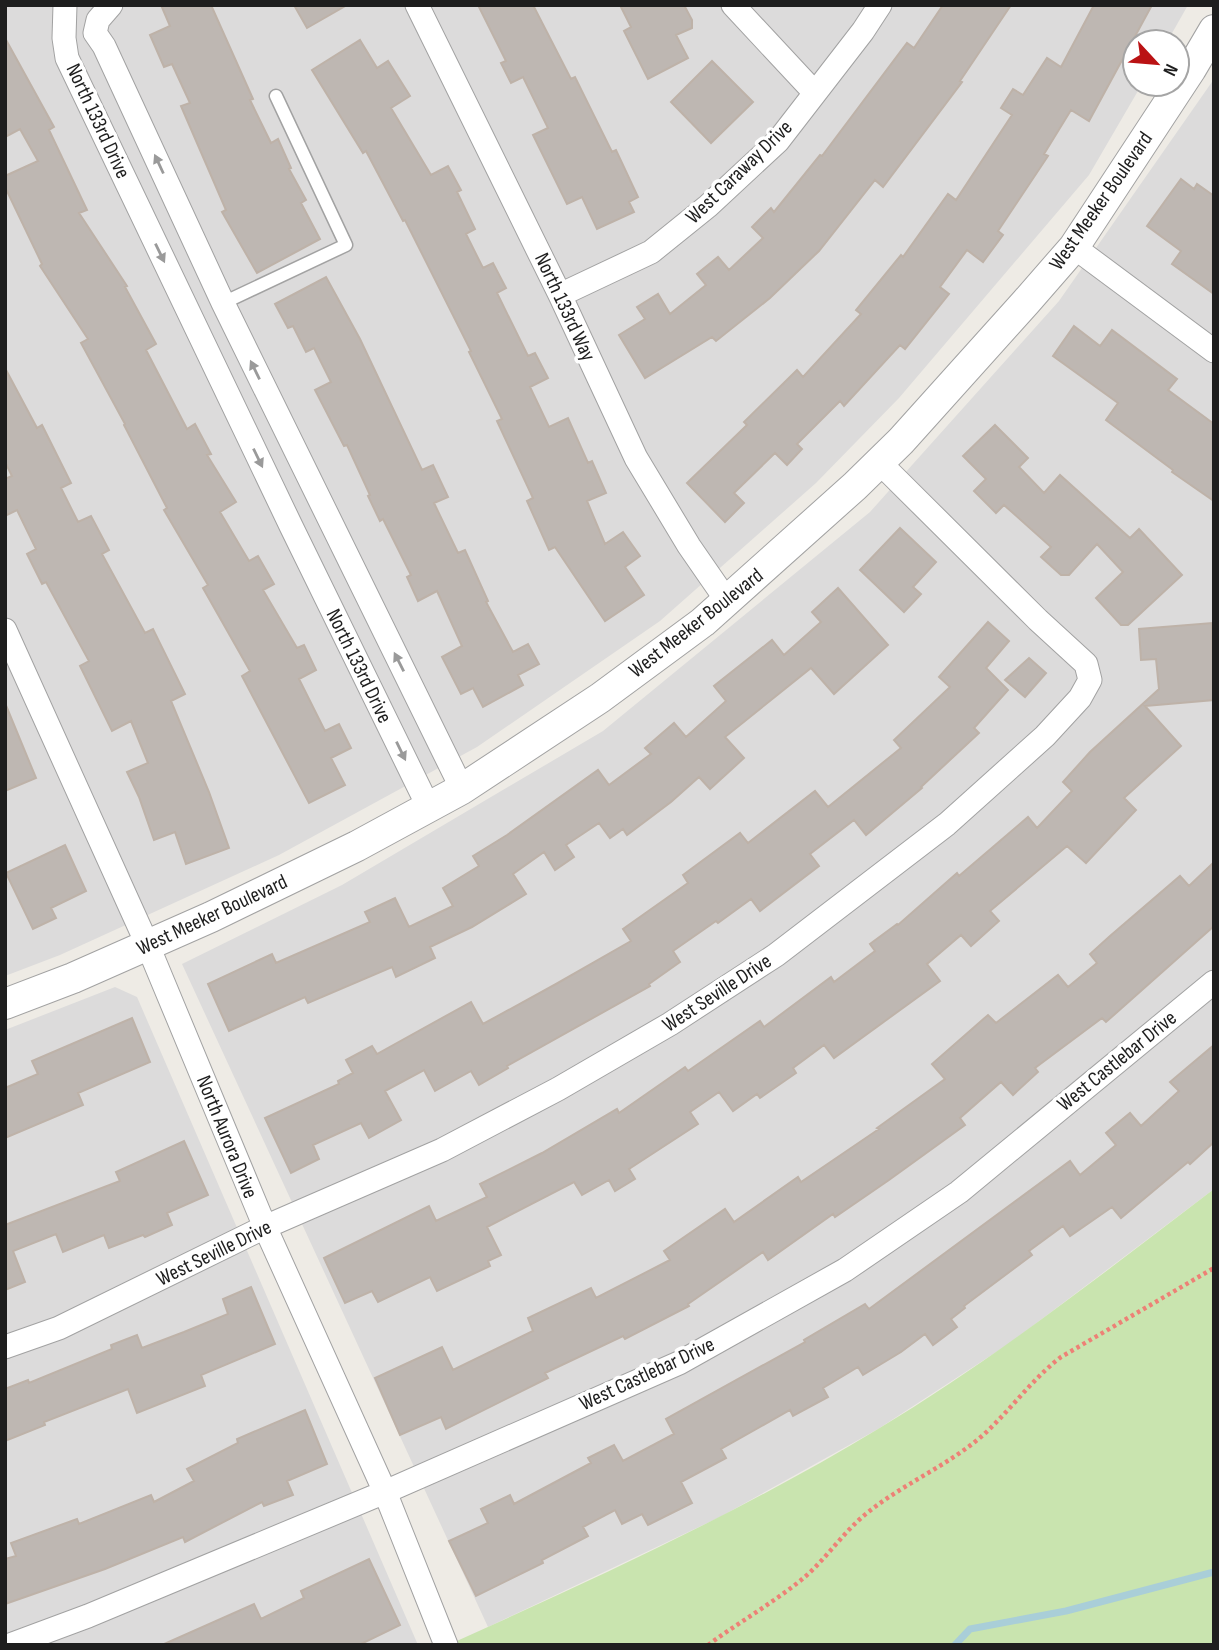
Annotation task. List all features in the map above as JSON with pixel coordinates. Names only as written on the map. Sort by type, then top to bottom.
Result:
[{"type":"street","name":"North 133rd Way","points":[[416,5],[560,295],[636,458],[689,546],[727,601]]},
{"type":"street","points":[[733,5],[815,93]]},
{"type":"street","name":"West Caraway Drive","points":[[560,295],[651,253],[708,206],[778,141],[880,5]]},
{"type":"street","name":"North 133rd Drive","points":[[428,806],[290,526],[67,58],[64,38],[65,8],[104,13],[95,33],[104,46],[223,303],[326,516],[462,789]]},
{"type":"street","name":"West Meeker Boulevard","points":[[5,1004],[148,946],[357,846],[462,789],[600,698],[703,622],[803,535],[879,462],[977,358],[1074,247],[1214,30]]},
{"type":"street","name":"North 133rd Drive","points":[[137,205],[172,193]]},
{"type":"street","points":[[1074,247],[1214,351]]},
{"type":"street","name":"West Seville Drive","points":[[5,1347],[58,1328],[265,1227],[442,1150],[558,1090],[670,1024],[776,955],[947,824],[1045,736],[1080,698],[1090,680],[1086,664],[879,462]]},
{"type":"street","points":[[290,526],[326,516]]},
{"type":"street","name":"North Aurora Drive","points":[[5,630],[14,670],[148,946],[265,1227],[384,1492],[446,1645]]},
{"type":"street","name":"West Castlebar Drive","points":[[10,1645],[88,1616],[384,1492],[679,1363],[845,1270],[959,1192],[1214,982]]},
{"type":"lane","points":[[223,303],[346,245],[276,96]]},
{"type":"path","points":[[708,1645],[800,1580],[869,1511],[976,1441],[1041,1373],[1061,1357],[1214,1268]]},
{"type":"shaded area","points":[[5,5],[1188,5],[1175,28],[1121,28],[1121,98],[1134,98],[1089,175],[899,398],[816,483],[660,621],[477,747],[279,855],[60,955],[5,976]]},
{"type":"shaded area","points":[[1214,79],[1214,1189],[1010,1343],[878,1429],[720,1517],[488,1627],[182,964],[342,885],[603,731],[870,512],[1059,301]]},
{"type":"shaded area","points":[[115,987],[137,997],[418,1645],[5,1645],[5,1030]]},
{"type":"green space","points":[[1214,1189],[1214,1645],[448,1645],[612,1570],[720,1516],[878,1429],[1007,1344]]},
{"type":"building","points":[[161,5],[211,5],[253,99],[250,100],[271,143],[278,139],[291,168],[289,169],[306,200],[301,203],[320,239],[257,273],[222,212],[226,210],[181,106],[190,103],[172,64],[164,67],[150,35],[170,26]]},
{"type":"building","points":[[294,5],[347,5],[307,28]]},
{"type":"building","points":[[478,5],[533,5],[571,79],[575,77],[612,152],[616,150],[638,197],[629,202],[634,212],[597,229],[582,197],[567,204],[533,135],[548,128],[523,77],[511,83],[501,63],[506,61]]},
{"type":"building","points":[[620,5],[684,5],[692,20],[692,28],[676,35],[688,58],[648,79],[624,31],[631,27]]},
{"type":"building","points":[[943,5],[1011,5],[960,81],[962,82],[883,187],[875,180],[819,251],[770,298],[716,341],[712,337],[645,378],[619,335],[645,319],[637,307],[658,294],[670,314],[706,285],[697,274],[718,257],[729,270],[763,238],[752,227],[771,208],[774,212],[820,155],[822,156],[907,43],[914,48]]},
{"type":"building","points":[[1094,5],[1152,5],[1140,28],[1121,28],[1121,62],[1089,121],[1071,110],[1044,154],[1048,156],[998,231],[1003,235],[983,262],[967,250],[940,287],[949,294],[905,349],[900,345],[844,406],[840,401],[797,444],[802,449],[787,465],[775,453],[734,493],[744,503],[725,522],[687,483],[747,425],[744,422],[797,370],[803,377],[861,314],[856,310],[901,255],[903,257],[948,194],[956,200],[1012,115],[1001,108],[1013,89],[1023,95],[1047,58],[1061,67]]},
{"type":"building","points":[[5,38],[54,127],[49,130],[87,210],[79,213],[127,286],[125,287],[156,344],[146,350],[187,429],[195,424],[211,454],[207,455],[236,502],[220,512],[249,561],[258,556],[274,584],[263,590],[297,648],[304,645],[316,670],[299,679],[325,731],[339,724],[351,748],[331,758],[345,785],[309,803],[242,676],[250,671],[203,588],[208,585],[164,510],[167,508],[81,343],[88,339],[40,266],[42,264],[5,187],[5,176],[38,161],[20,129],[5,137]]},
{"type":"building","points":[[360,40],[377,68],[388,61],[410,96],[391,108],[431,175],[448,166],[461,190],[457,192],[475,229],[466,234],[483,268],[493,263],[506,288],[497,293],[528,356],[535,353],[548,378],[530,387],[549,427],[568,418],[588,463],[592,461],[606,493],[587,501],[605,544],[623,532],[640,556],[625,567],[644,595],[605,621],[555,547],[549,550],[527,501],[533,498],[497,421],[502,419],[469,352],[471,351],[405,220],[403,221],[366,151],[363,153],[312,70]]},
{"type":"building","points":[[712,61],[753,102],[711,143],[671,102]]},
{"type":"building","points":[[1181,179],[1194,189],[1197,184],[1214,196],[1214,294],[1172,264],[1181,251],[1147,226]]},
{"type":"building","points":[[326,277],[360,339],[422,470],[433,465],[448,497],[434,503],[458,553],[465,550],[488,601],[486,602],[513,652],[528,644],[539,664],[518,675],[523,685],[483,707],[473,688],[461,694],[442,657],[462,646],[437,591],[418,601],[407,577],[411,575],[383,519],[380,521],[347,445],[344,446],[315,390],[331,382],[314,348],[306,352],[293,326],[288,328],[275,304]]},
{"type":"building","points":[[1074,326],[1100,346],[1112,330],[1177,379],[1168,390],[1214,424],[1214,501],[1106,420],[1118,403],[1053,356]]},
{"type":"building","points":[[5,368],[37,428],[42,425],[71,483],[61,488],[78,522],[91,516],[109,550],[102,554],[145,633],[153,629],[185,694],[171,701],[229,848],[186,864],[175,832],[154,840],[127,772],[148,763],[131,721],[112,731],[80,666],[89,661],[46,582],[42,584],[27,554],[36,549],[17,510],[5,516],[5,479],[12,476],[5,462]]},
{"type":"building","points":[[995,425],[1028,458],[1019,467],[1044,493],[1060,475],[1130,538],[1139,529],[1182,575],[1128,625],[1121,625],[1096,598],[1123,572],[1097,544],[1069,575],[1061,575],[1041,557],[1051,547],[1004,505],[996,513],[974,491],[986,479],[963,456]]},
{"type":"building","points":[[900,528],[936,562],[913,587],[921,594],[904,612],[860,570]]},
{"type":"building","points":[[838,588],[888,645],[834,694],[811,668],[725,737],[744,758],[710,789],[699,777],[627,835],[623,829],[610,838],[599,823],[566,845],[574,857],[555,870],[544,852],[513,874],[526,894],[472,927],[430,947],[435,958],[396,977],[392,967],[308,1003],[305,997],[229,1031],[208,984],[272,954],[276,963],[370,922],[365,912],[395,898],[409,927],[453,906],[443,888],[479,866],[473,856],[598,770],[609,785],[651,754],[645,748],[674,723],[686,737],[726,701],[714,686],[772,640],[784,655],[821,622],[812,612]]},
{"type":"building","points":[[988,622],[1009,641],[986,668],[1008,690],[974,728],[979,733],[922,788],[866,835],[854,820],[810,854],[819,866],[760,911],[751,899],[673,951],[680,962],[649,984],[650,986],[507,1066],[508,1068],[479,1085],[471,1071],[435,1091],[424,1070],[385,1091],[401,1120],[369,1138],[361,1123],[313,1145],[319,1159],[291,1173],[265,1118],[339,1084],[338,1081],[353,1073],[346,1060],[372,1046],[377,1054],[471,1002],[483,1024],[556,984],[631,941],[623,929],[688,883],[683,875],[740,833],[748,843],[815,791],[828,807],[901,748],[894,740],[950,687],[939,677]]},
{"type":"building","points":[[1212,623],[1214,700],[1145,706],[1181,746],[1124,798],[1136,810],[1086,863],[1067,846],[990,911],[999,921],[971,946],[961,935],[927,964],[940,981],[834,1058],[824,1045],[793,1068],[796,1073],[760,1098],[757,1094],[733,1111],[719,1092],[690,1112],[698,1124],[629,1169],[635,1179],[615,1191],[609,1180],[582,1195],[574,1182],[487,1227],[501,1255],[488,1261],[490,1266],[437,1291],[430,1277],[378,1302],[372,1291],[345,1303],[324,1258],[429,1206],[436,1221],[487,1197],[480,1184],[542,1153],[617,1109],[619,1113],[685,1067],[688,1071],[760,1021],[764,1027],[831,977],[834,982],[875,951],[870,944],[898,925],[957,873],[959,876],[1028,817],[1037,828],[1072,791],[1063,782],[1090,752],[1159,689],[1156,659],[1141,660],[1139,629]]},
{"type":"building","points":[[1029,658],[1046,673],[1025,697],[1005,680]]},
{"type":"building","points":[[5,703],[36,778],[5,791]]},
{"type":"building","points":[[65,845],[86,891],[51,908],[56,918],[33,929],[6,873]]},
{"type":"building","points":[[1214,862],[1214,926],[1106,1022],[1102,1018],[1035,1068],[1038,1072],[1013,1095],[1001,1082],[960,1118],[965,1125],[889,1180],[835,1217],[833,1214],[768,1260],[763,1252],[688,1304],[689,1306],[625,1339],[623,1336],[545,1373],[548,1378],[446,1429],[441,1417],[400,1435],[375,1378],[442,1347],[453,1370],[533,1331],[528,1318],[591,1288],[596,1298],[670,1260],[664,1251],[725,1209],[734,1222],[798,1177],[801,1182],[879,1129],[877,1128],[945,1079],[932,1064],[988,1015],[996,1023],[1058,975],[1068,987],[1097,963],[1090,954],[1180,876],[1189,886]]},
{"type":"building","points":[[132,1018],[150,1062],[78,1093],[83,1105],[5,1138],[5,1088],[38,1074],[32,1061]]},
{"type":"building","points":[[1214,1045],[1214,1142],[1121,1218],[1112,1207],[1070,1236],[1063,1226],[1029,1251],[1032,1255],[964,1306],[965,1308],[951,1319],[957,1327],[933,1345],[925,1334],[863,1375],[858,1367],[823,1388],[828,1397],[793,1416],[790,1410],[721,1449],[726,1458],[681,1482],[692,1503],[648,1525],[642,1514],[622,1524],[615,1510],[583,1527],[588,1536],[542,1560],[543,1563],[476,1596],[449,1541],[488,1523],[481,1509],[510,1495],[514,1504],[591,1463],[588,1458],[614,1445],[623,1461],[674,1434],[666,1419],[805,1342],[804,1340],[865,1304],[869,1309],[1070,1161],[1080,1175],[1116,1145],[1106,1133],[1130,1113],[1141,1126],[1179,1091],[1170,1082]]},
{"type":"building","points":[[184,1141],[208,1195],[167,1213],[172,1225],[109,1248],[104,1235],[63,1252],[56,1234],[13,1251],[25,1282],[5,1290],[5,1225],[120,1181],[116,1172]]},
{"type":"building","points":[[251,1287],[275,1344],[201,1375],[205,1386],[137,1413],[128,1389],[44,1422],[45,1425],[5,1441],[5,1389],[28,1380],[29,1383],[112,1349],[111,1345],[137,1335],[142,1348],[228,1314],[223,1299]]},
{"type":"building","points":[[305,1410],[327,1464],[287,1481],[293,1495],[264,1506],[262,1502],[185,1542],[183,1537],[105,1569],[5,1604],[5,1559],[16,1556],[11,1543],[77,1519],[79,1524],[151,1495],[154,1502],[194,1481],[187,1469],[238,1443],[237,1439]]},
{"type":"building","points":[[369,1559],[400,1625],[359,1645],[162,1645],[254,1604],[261,1619],[304,1598],[301,1591]]},
{"type":"waterway","points":[[955,1645],[970,1629],[1066,1611],[1214,1572]]}]
